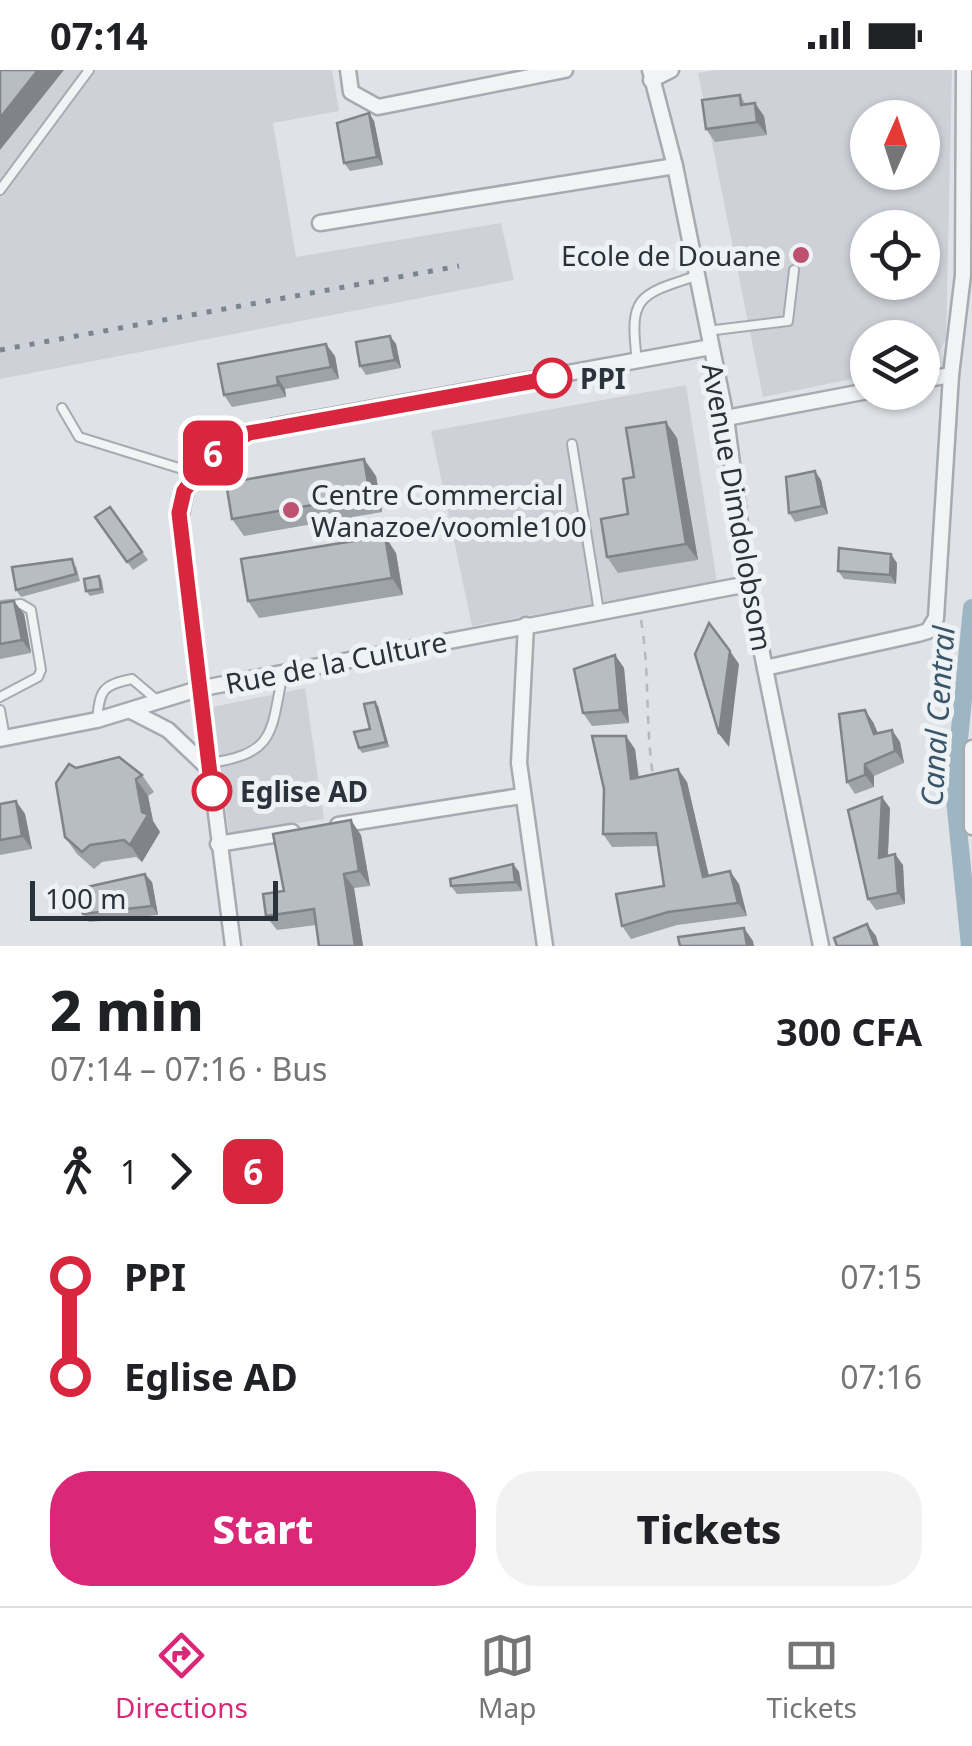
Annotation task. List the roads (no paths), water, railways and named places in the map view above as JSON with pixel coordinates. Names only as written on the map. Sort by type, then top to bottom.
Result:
[{"type":"street","points":[[348,70],[351,92],[378,106],[502,76],[565,70]]},
{"type":"street","points":[[650,75],[671,70]]},
{"type":"street","points":[[765,668],[928,631],[938,608],[951,375],[963,274],[964,70]]},
{"type":"street","name":"Avenue Dimdolobsom","points":[[650,75],[675,166],[726,418],[748,584],[820,946]]},
{"type":"street","points":[[320,222],[675,166]]},
{"type":"street","points":[[194,473],[228,442],[275,426],[638,361],[709,339]]},
{"type":"street","points":[[940,377],[951,375]]},
{"type":"street","points":[[726,418],[850,394]]},
{"type":"street","name":"Rue de la Culture","points":[[194,473],[184,491],[179,513],[198,689],[748,584]]},
{"type":"street","points":[[526,625],[519,736],[521,796],[545,946]]},
{"type":"street","points":[[2,738],[97,720],[198,689],[233,946]]},
{"type":"street","points":[[130,711],[168,730],[210,767]]},
{"type":"street","points":[[972,748],[972,827]]},
{"type":"street","points":[[218,844],[521,796]]},
{"type":"lane","points":[[0,190],[89,70]]},
{"type":"lane","points":[[709,339],[788,321],[794,270]]},
{"type":"lane","points":[[638,361],[633,324],[638,300],[648,292],[696,276]]},
{"type":"lane","points":[[62,408],[79,437],[194,473]]},
{"type":"lane","points":[[572,444],[599,612]]},
{"type":"lane","points":[[0,606],[21,604],[31,610],[41,670],[38,677],[0,697]]},
{"type":"lane","points":[[210,767],[256,752],[272,726],[282,672]]},
{"type":"lane","points":[[97,720],[101,689],[106,684],[132,679],[160,702]]},
{"type":"lane","points":[[0,710],[2,738]]},
{"type":"waterway","name":"Canal Central","points":[[970,946],[954,790],[972,608]]},
{"type":"railway","points":[[0,350],[459,266]]},
{"type":"place","name":"Ecole de Douane","points":[[801,255]]},
{"type":"place","name":"PPI","points":[[552,378]]},
{"type":"place","name":"Centre Commercial Wanazoe/voomle100","points":[[291,510]]},
{"type":"place","name":"Eglise AD","points":[[212,791]]}]
